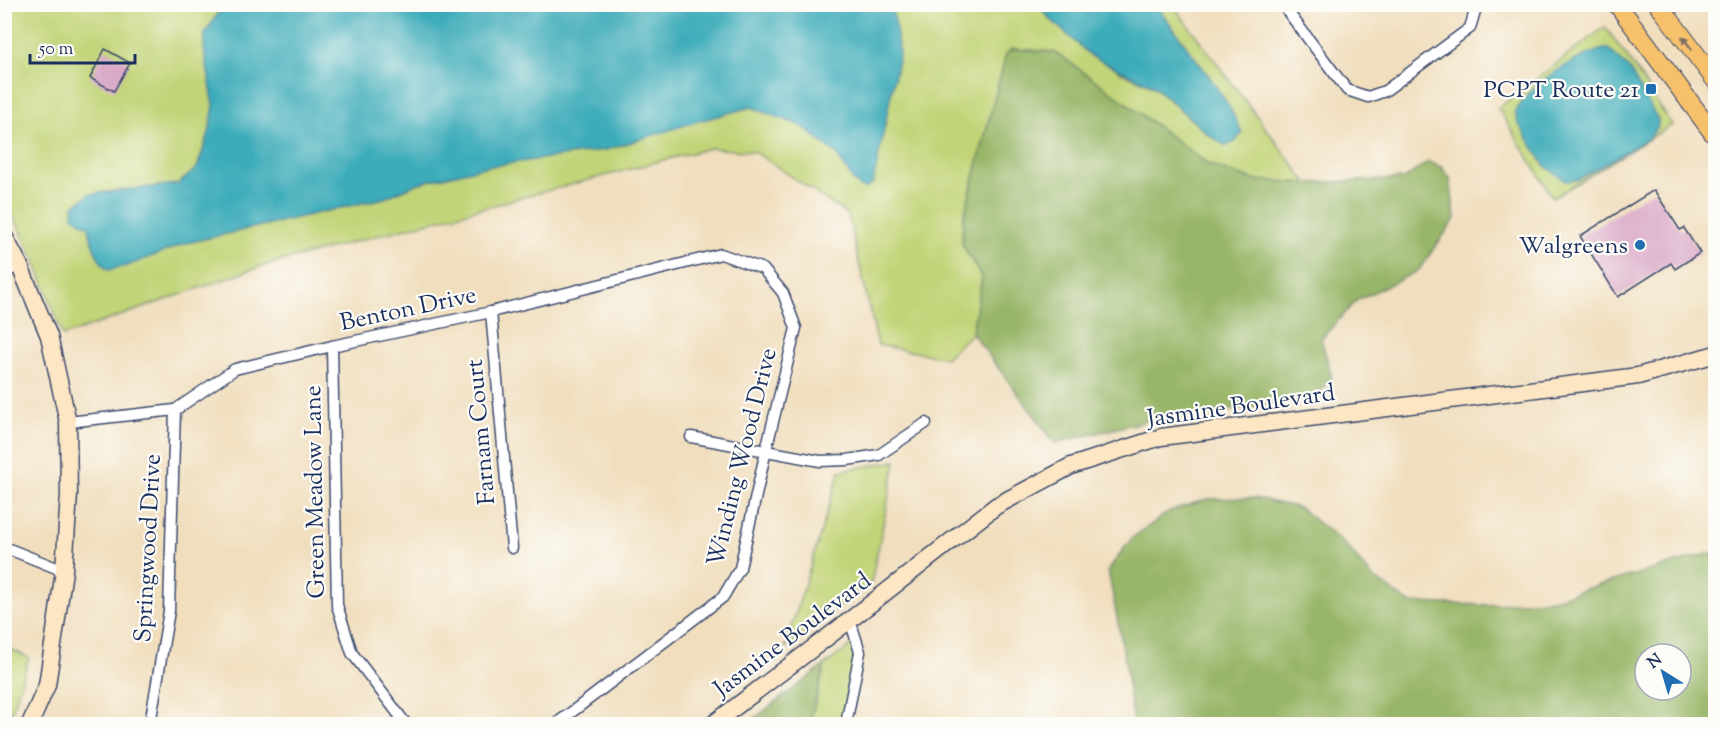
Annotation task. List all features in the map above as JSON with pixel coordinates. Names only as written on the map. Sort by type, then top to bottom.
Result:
[{"type":"main road","points":[[1617,4],[1716,136]]},
{"type":"main road","points":[[1658,4],[1716,81]]},
{"type":"street","points":[[1282,4],[1347,90],[1368,97],[1385,91],[1470,27],[1475,11],[1474,4]]},
{"type":"street","points":[[4,236],[19,264],[49,336],[68,422],[69,494],[64,571],[47,685],[30,724]]},
{"type":"street","name":"Benton Drive","points":[[68,422],[175,410],[235,369],[491,312],[721,254],[763,269]]},
{"type":"street","points":[[4,274],[19,264]]},
{"type":"street","name":"Winding Wood Drive","points":[[556,724],[723,597],[740,568],[765,450],[796,328],[783,293],[763,269]]},
{"type":"street","name":"Farnam Court","points":[[491,312],[512,548]]},
{"type":"street","name":"Green Meadow Lane","points":[[332,346],[337,605],[352,653],[406,724]]},
{"type":"street","name":"Jasmine Boulevard","points":[[713,724],[850,621],[996,506],[1071,466],[1161,437],[1638,376],[1716,354]]},
{"type":"street","name":"Springwood Drive","points":[[150,724],[169,611],[175,410]]},
{"type":"street","points":[[691,437],[820,461],[847,460],[879,455],[926,423]]},
{"type":"street","points":[[4,547],[64,571]]},
{"type":"street","points":[[846,724],[860,652],[850,621]]},
{"type":"green space","points":[[5,4],[219,5],[219,12],[205,33],[204,49],[214,106],[209,133],[197,168],[178,184],[90,194],[73,216],[89,227],[93,245],[108,270],[187,243],[384,198],[419,183],[695,122],[751,107],[802,126],[837,155],[854,182],[873,182],[899,55],[895,21],[890,5],[1039,5],[1049,18],[1121,72],[1153,86],[1209,135],[1226,146],[1235,142],[1242,133],[1211,79],[1156,5],[1173,5],[1307,183],[1254,180],[1209,165],[1055,52],[1012,49],[1006,55],[963,220],[962,244],[982,278],[972,333],[946,358],[878,345],[848,215],[755,152],[710,148],[259,267],[63,336],[35,261],[5,199]]},
{"type":"green space","points":[[1605,27],[1672,125],[1553,198],[1498,108]]},
{"type":"green space","points":[[1012,49],[1055,52],[1209,165],[1254,180],[1307,183],[1404,179],[1428,162],[1441,167],[1450,178],[1455,219],[1418,271],[1357,300],[1321,339],[1332,377],[1316,398],[1147,421],[1055,443],[972,333],[982,278],[962,244],[963,220],[1006,54]]},
{"type":"green space","points":[[896,461],[871,583],[785,648],[840,471]]},
{"type":"green space","points":[[1255,498],[1300,508],[1347,546],[1371,576],[1410,603],[1486,605],[1554,599],[1715,552],[1715,724],[1133,724],[1125,660],[1108,570],[1132,538],[1170,511],[1208,499]]},
{"type":"green space","points":[[853,644],[857,651],[841,724],[809,724],[825,665]]},
{"type":"green space","points":[[4,646],[29,658],[8,724],[4,724]]},
{"type":"green space","points":[[825,665],[809,724],[747,724]]},
{"type":"water","points":[[219,5],[890,5],[895,21],[899,55],[873,182],[866,189],[854,182],[837,155],[802,126],[751,107],[606,150],[484,167],[419,183],[384,198],[187,243],[127,266],[108,270],[93,245],[89,227],[73,216],[73,206],[90,194],[178,184],[197,168],[209,133],[214,106],[204,49],[205,33],[219,12]]},
{"type":"water","points":[[1039,5],[1156,5],[1211,79],[1229,106],[1242,133],[1235,142],[1226,146],[1209,135],[1154,86],[1091,56],[1049,18]]},
{"type":"water","points":[[1607,48],[1628,67],[1658,120],[1658,127],[1649,138],[1577,180],[1566,181],[1545,166],[1518,123],[1515,112],[1529,93],[1555,72],[1576,60]]},
{"type":"building","points":[[105,49],[130,63],[114,91],[90,78]]},
{"type":"building","name":"Walgreens","points":[[1654,190],[1680,230],[1684,228],[1700,253],[1675,269],[1671,263],[1618,297],[1580,236]]},
{"type":"place","name":"PCPT Route 21","points":[[1651,89]]},
{"type":"place","name":"Walgreens","points":[[1640,245]]}]
